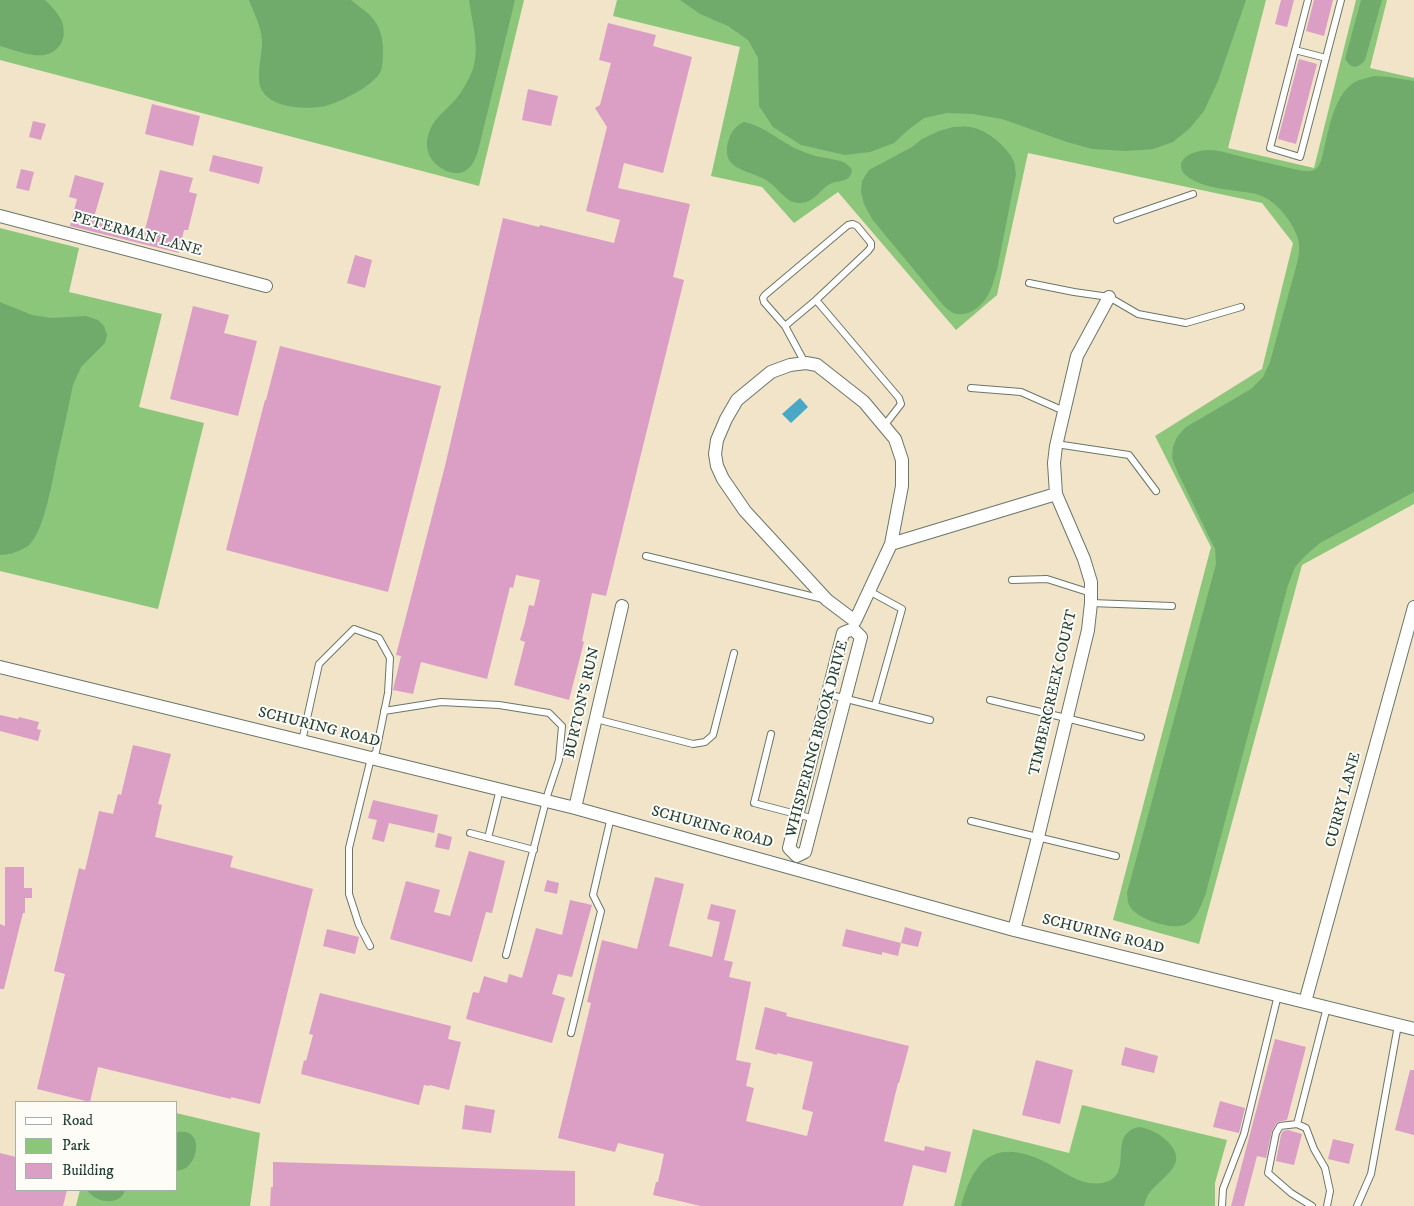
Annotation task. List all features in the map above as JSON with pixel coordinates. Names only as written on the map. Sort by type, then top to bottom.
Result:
[{"type":"street","name":"PETERMAN LANE","points":[[0,216],[266,286]]},
{"type":"street","name":"TIMBERCREEK COURT","points":[[1014,930],[1088,630],[1091,598],[1091,582],[1084,559],[1056,494],[1054,463],[1056,444],[1077,356],[1109,297]]},
{"type":"street","name":"WHISPERING BROOK DRIVE","points":[[884,426],[864,402],[817,365],[805,363],[790,365],[771,372],[737,400],[717,440],[715,454],[722,479],[745,511],[827,600],[854,625],[861,637],[815,819],[805,852],[795,862],[789,848],[843,633],[854,625],[891,544],[902,486],[902,460],[895,439],[884,426]]},
{"type":"street","points":[[891,544],[1056,494]]},
{"type":"street","name":"BURTON'S RUN","points":[[575,808],[622,606]]},
{"type":"street","name":"CURRY LANE","points":[[1305,1002],[1414,607]]},
{"type":"street","name":"SCHURING ROAD","points":[[0,667],[795,862],[1014,930],[1414,1029]]},
{"type":"lane","points":[[1308,0],[1270,148],[1300,157],[1341,0]]},
{"type":"lane","points":[[1295,50],[1326,58]]},
{"type":"lane","points":[[1117,220],[1193,194]]},
{"type":"lane","points":[[785,326],[816,300],[871,247],[871,242],[857,226],[853,224],[848,225],[763,298],[764,302],[785,326],[805,363]]},
{"type":"lane","points":[[1028,283],[1109,297],[1138,314],[1186,323],[1241,307]]},
{"type":"lane","points":[[816,300],[899,398],[901,404],[884,426]]},
{"type":"lane","points":[[971,388],[1021,392],[1064,411]]},
{"type":"lane","points":[[1056,444],[1129,455],[1156,491]]},
{"type":"lane","points":[[646,556],[827,600]]},
{"type":"lane","points":[[1012,580],[1047,579],[1091,598],[1172,606]]},
{"type":"lane","points":[[869,591],[902,609],[875,706]]},
{"type":"lane","points":[[302,741],[319,664],[354,629],[379,638],[390,658],[388,693],[376,752],[370,758],[350,848],[349,894],[359,925],[370,946]]},
{"type":"lane","points":[[596,719],[693,744],[705,742],[713,735],[734,653]]},
{"type":"lane","points":[[827,694],[930,720]]},
{"type":"lane","points":[[990,700],[1141,738]]},
{"type":"lane","points":[[384,711],[441,702],[500,704],[549,713],[562,726],[559,760],[546,801],[506,955]]},
{"type":"lane","points":[[771,734],[754,803],[815,819]]},
{"type":"lane","points":[[488,838],[500,790]]},
{"type":"lane","points":[[571,1033],[601,911],[593,894],[611,817]]},
{"type":"lane","points":[[971,821],[1116,856]]},
{"type":"lane","points":[[470,833],[534,850]]},
{"type":"lane","points":[[1222,1206],[1223,1188],[1244,1134],[1278,995]]},
{"type":"lane","points":[[1297,1124],[1326,1007]]},
{"type":"lane","points":[[1357,1206],[1371,1174],[1398,1025]]},
{"type":"lane","points":[[1312,1206],[1291,1193],[1268,1173],[1276,1133],[1280,1126],[1297,1124],[1306,1128],[1325,1168],[1330,1191],[1327,1206]]},
{"type":"green space","points":[[0,0],[524,0],[479,186],[0,60]]},
{"type":"green space","points":[[0,0],[45,0],[57,13],[62,22],[64,36],[59,47],[48,54],[34,55],[0,46]]},
{"type":"green space","points":[[249,0],[351,0],[369,14],[378,27],[382,37],[383,48],[381,71],[371,83],[363,88],[344,99],[320,107],[289,106],[274,101],[260,87],[261,35]]},
{"type":"green space","points":[[469,0],[515,0],[477,154],[469,168],[463,172],[455,173],[449,172],[435,164],[428,153],[427,140],[431,127],[459,96],[473,69],[476,43]]},
{"type":"green space","points":[[617,0],[1266,0],[1228,148],[1314,168],[1356,0],[1387,0],[1370,68],[1414,78],[1414,504],[1302,565],[1199,944],[1113,920],[1211,547],[1155,436],[1262,369],[1293,243],[1262,203],[1028,153],[997,295],[956,330],[838,192],[794,223],[762,187],[711,176],[740,47],[613,16]]},
{"type":"green space","points":[[680,0],[1246,0],[1218,81],[1204,111],[1190,128],[1173,142],[1153,149],[1126,151],[1092,149],[1002,119],[973,114],[947,113],[924,118],[894,143],[870,152],[845,155],[801,145],[773,127],[759,106],[758,58],[748,40],[728,26],[700,14]]},
{"type":"green space","points":[[1361,0],[1382,0],[1365,60],[1355,67],[1350,65],[1345,59]]},
{"type":"green space","points":[[1374,76],[1414,81],[1414,492],[1320,543],[1295,567],[1288,585],[1205,896],[1196,915],[1188,923],[1175,926],[1158,923],[1135,912],[1129,904],[1127,893],[1216,564],[1215,549],[1172,458],[1173,447],[1177,437],[1186,427],[1251,389],[1263,377],[1270,362],[1299,255],[1299,243],[1290,221],[1272,202],[1256,194],[1216,188],[1195,181],[1184,173],[1181,168],[1182,162],[1184,158],[1192,154],[1213,150],[1298,170],[1315,170],[1321,161],[1332,117],[1341,96],[1355,82]]},
{"type":"green space","points":[[744,122],[759,127],[792,147],[816,156],[842,162],[852,170],[851,174],[845,180],[828,185],[810,201],[795,203],[790,201],[766,180],[738,168],[728,159],[727,152],[730,135],[736,127]]},
{"type":"green space","points":[[953,127],[975,128],[995,139],[1011,156],[1016,174],[992,287],[981,305],[963,314],[953,313],[943,305],[872,219],[864,204],[861,192],[862,181],[869,170],[912,147],[922,139]]},
{"type":"green space","points":[[0,228],[79,248],[69,292],[162,314],[139,407],[204,423],[158,609],[0,571]]},
{"type":"green space","points":[[0,302],[32,315],[51,318],[86,316],[98,320],[104,326],[107,335],[105,343],[81,367],[73,385],[50,491],[39,529],[26,547],[19,551],[0,555]]},
{"type":"green space","points":[[1082,1105],[1227,1140],[1215,1183],[1215,1206],[954,1206],[973,1129],[1069,1153]]},
{"type":"green space","points":[[178,1113],[260,1133],[250,1206],[76,1206],[80,1191],[178,1191]]},
{"type":"green space","points":[[1139,1127],[1164,1138],[1174,1149],[1176,1157],[1175,1164],[1153,1188],[1144,1206],[961,1206],[967,1188],[982,1163],[992,1156],[1003,1152],[1016,1152],[1031,1156],[1087,1183],[1102,1183],[1112,1179],[1118,1173],[1124,1138],[1129,1131]]},
{"type":"green space","points":[[178,1132],[187,1132],[192,1136],[196,1147],[193,1160],[184,1169],[178,1170]]},
{"type":"green space","points":[[88,1191],[125,1191],[119,1199],[114,1201],[102,1200],[91,1195]]},
{"type":"water","points":[[800,398],[808,407],[791,423],[782,414]]},
{"type":"building","points":[[1281,0],[1294,0],[1287,27],[1275,24]]},
{"type":"building","points":[[1314,0],[1333,0],[1324,36],[1306,31]]},
{"type":"building","points":[[608,23],[656,35],[653,46],[692,57],[663,173],[624,163],[618,188],[690,204],[673,277],[684,280],[606,596],[592,593],[582,641],[584,642],[569,700],[514,685],[525,642],[520,640],[529,605],[534,606],[540,580],[516,575],[513,588],[510,587],[487,679],[421,662],[413,694],[393,690],[401,656],[396,655],[445,466],[503,218],[614,243],[620,220],[586,211],[607,127],[595,108],[600,105],[611,63],[599,60]]},
{"type":"building","points":[[1299,59],[1317,64],[1296,144],[1278,139]]},
{"type":"building","points":[[528,89],[558,96],[551,126],[522,120]]},
{"type":"building","points":[[152,104],[200,116],[193,146],[145,134]]},
{"type":"building","points":[[33,121],[46,124],[41,140],[29,137]]},
{"type":"building","points":[[213,155],[263,167],[259,184],[209,171]]},
{"type":"building","points":[[21,169],[34,172],[29,191],[16,188]]},
{"type":"building","points":[[160,170],[193,178],[189,192],[197,194],[188,230],[184,230],[179,253],[70,226],[77,199],[69,197],[75,175],[104,183],[94,217],[104,220],[103,222],[144,234]]},
{"type":"building","points":[[355,255],[372,260],[365,288],[347,283]]},
{"type":"building","points":[[193,306],[229,315],[224,333],[257,341],[238,416],[170,399]]},
{"type":"building","points":[[280,346],[441,386],[388,592],[226,550]]},
{"type":"building","points":[[0,715],[39,722],[37,729],[41,730],[38,741],[0,731]]},
{"type":"building","points":[[133,745],[171,754],[158,804],[162,805],[155,837],[233,856],[230,867],[313,889],[260,1104],[231,1097],[231,1099],[98,1067],[90,1101],[37,1089],[65,974],[54,971],[79,868],[85,870],[99,811],[113,814],[118,794],[121,795]]},
{"type":"building","points":[[373,800],[438,815],[434,833],[389,823],[384,842],[372,839],[377,820],[368,818]]},
{"type":"building","points":[[438,833],[452,837],[449,850],[435,847]]},
{"type":"building","points":[[469,851],[505,861],[492,913],[486,912],[472,962],[390,939],[406,881],[440,890],[434,912],[450,916]]},
{"type":"building","points":[[5,867],[24,867],[24,888],[32,888],[32,898],[25,898],[25,913],[23,913],[4,989],[0,989],[0,924],[5,926]]},
{"type":"building","points":[[655,877],[684,884],[669,946],[712,957],[720,922],[707,919],[711,904],[736,910],[724,960],[733,962],[729,977],[751,982],[736,1060],[751,1063],[746,1086],[754,1088],[746,1121],[807,1136],[813,1112],[802,1109],[813,1062],[755,1049],[765,1007],[787,1013],[786,1016],[909,1046],[884,1141],[924,1151],[925,1146],[951,1152],[946,1173],[913,1165],[903,1206],[701,1206],[653,1195],[664,1154],[618,1143],[615,1152],[558,1138],[591,1003],[587,1002],[602,940],[637,949]]},
{"type":"building","points":[[547,880],[559,883],[557,894],[544,891]]},
{"type":"building","points":[[570,900],[592,905],[572,977],[558,974],[552,994],[565,998],[552,1043],[466,1019],[473,992],[479,993],[484,976],[507,983],[509,974],[522,978],[536,928],[562,935]]},
{"type":"building","points":[[905,927],[922,932],[918,947],[901,943]]},
{"type":"building","points":[[327,929],[359,937],[355,954],[323,946]]},
{"type":"building","points":[[846,929],[901,943],[898,956],[882,952],[882,955],[842,946]]},
{"type":"building","points":[[320,993],[451,1026],[448,1039],[461,1042],[449,1090],[424,1085],[419,1105],[301,1074],[313,1035],[309,1034]]},
{"type":"building","points":[[1275,1039],[1306,1047],[1287,1120],[1277,1122],[1272,1131],[1266,1158],[1257,1156],[1244,1206],[1231,1206]]},
{"type":"building","points":[[1125,1047],[1158,1056],[1154,1073],[1121,1065]]},
{"type":"building","points":[[1036,1060],[1073,1070],[1060,1124],[1022,1115]]},
{"type":"building","points":[[1410,1070],[1414,1070],[1414,1135],[1395,1130]]},
{"type":"building","points":[[1220,1101],[1245,1108],[1239,1133],[1213,1127]]},
{"type":"building","points":[[465,1105],[495,1110],[491,1133],[462,1129]]},
{"type":"building","points":[[1288,1130],[1302,1134],[1294,1165],[1276,1161],[1281,1135],[1283,1131]]},
{"type":"building","points":[[1333,1139],[1354,1144],[1349,1164],[1328,1159]]},
{"type":"building","points":[[0,1153],[15,1157],[15,1191],[67,1191],[63,1206],[0,1206]]},
{"type":"building","points":[[273,1162],[575,1171],[575,1206],[270,1206],[271,1187],[273,1187]]}]
